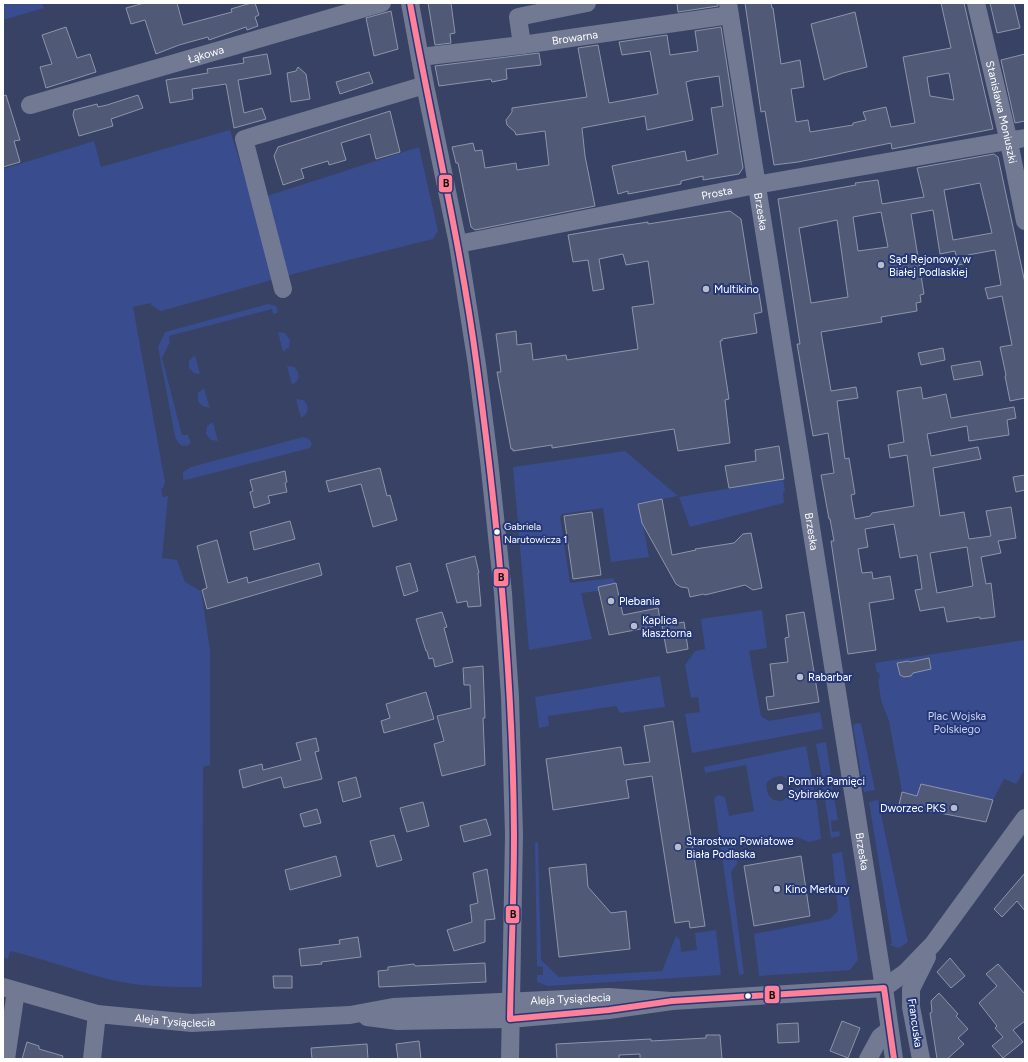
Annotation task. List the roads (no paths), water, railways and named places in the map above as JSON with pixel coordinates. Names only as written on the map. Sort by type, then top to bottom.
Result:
[{"type":"street","name":"Łąkowa","points":[[30,105],[382,3]]},
{"type":"street","points":[[410,3],[425,85],[458,244],[477,365],[503,594],[510,697],[514,834],[510,1059]]},
{"type":"street","points":[[522,45],[518,16],[587,3]]},
{"type":"street","name":"Stanisława Moniuszki","points":[[976,3],[1017,140],[1025,221]]},
{"type":"street","name":"Browarna","points":[[420,57],[522,45],[729,9]]},
{"type":"street","name":"Brzeska","points":[[729,9],[894,1059]]},
{"type":"street","points":[[283,289],[244,139],[425,85]]},
{"type":"street","name":"Prosta","points":[[458,244],[756,185],[1017,140]]},
{"type":"street","points":[[884,988],[906,972],[933,944],[1025,818]]},
{"type":"street","name":"Francuska","points":[[921,1059],[911,1007],[911,990],[933,944]]},
{"type":"street","name":"Aleja Tysiąclecia","points":[[350,1015],[398,1021],[510,1019],[609,1010],[672,1001],[884,988]]},
{"type":"street","points":[[6,1059],[9,989]]},
{"type":"street","name":"Aleja Tysiąclecia","points":[[9,989],[97,1014],[192,1023],[350,1015],[393,1007],[512,1001],[608,997],[672,1001]]},
{"type":"street","points":[[92,1059],[97,1014]]},
{"type":"street","points":[[868,1059],[880,1037],[889,1030]]},
{"type":"place","name":"Sąd Rejonowy w Białej Podlaskiej","points":[[881,265]]},
{"type":"place","name":"Multikino","points":[[706,289]]},
{"type":"place","name":"Gabriela Narutowicza 1","points":[[497,532]]},
{"type":"place","name":"Plebania","points":[[611,601]]},
{"type":"place","name":"Kaplica klasztorna","points":[[634,626]]},
{"type":"place","name":"Rabarbar","points":[[800,677]]},
{"type":"place","name":"Pomnik Pamięci Sybiraków","points":[[780,787]]},
{"type":"place","name":"Dworzec PKS","points":[[954,808]]},
{"type":"place","name":"Starostwo Powiatowe Biała Podlaska","points":[[678,847]]},
{"type":"place","name":"Kino Merkury","points":[[777,889]]},
{"type":"park label","name":"Plac Wojska Polskiego","points":[[957,722]]}]
